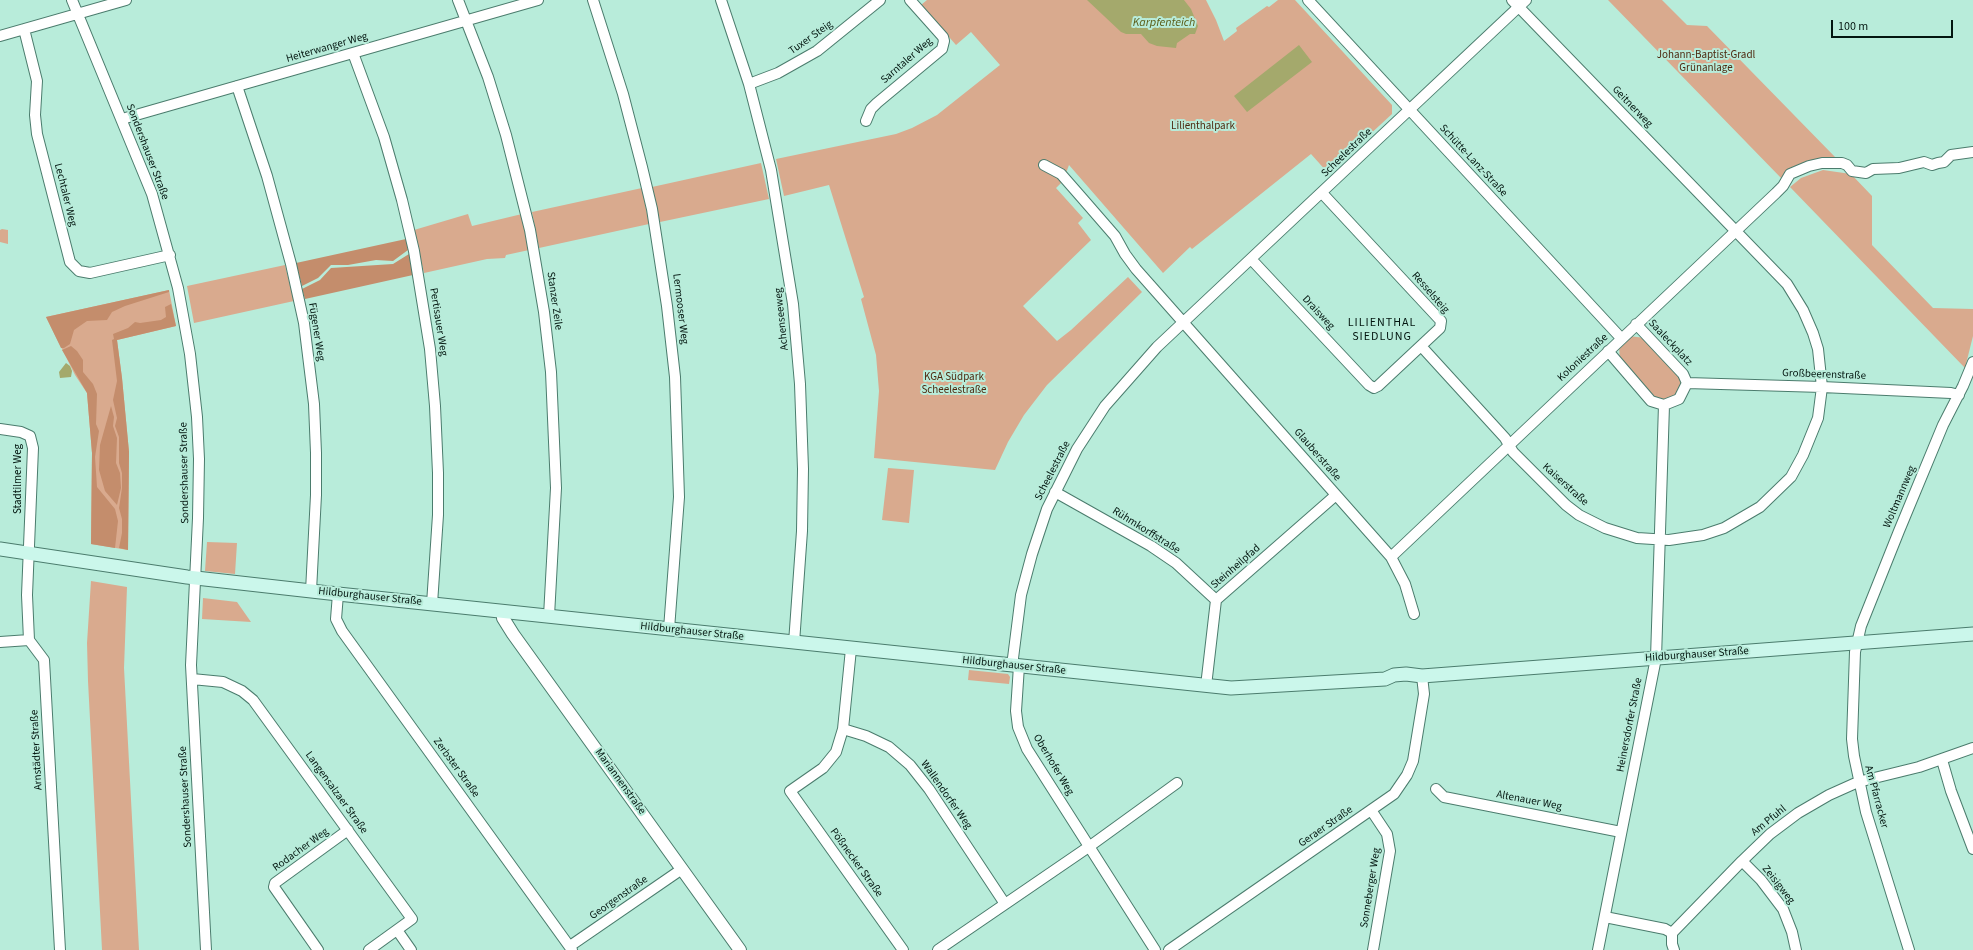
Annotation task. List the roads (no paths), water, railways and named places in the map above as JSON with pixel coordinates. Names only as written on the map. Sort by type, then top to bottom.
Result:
[{"type":"main road","name":"Hildburghauser Straße","points":[[0,549],[196,578],[311,591],[1206,686],[1246,688],[1385,679],[1394,675],[1406,674],[1422,676],[1973,634]]},
{"type":"street","name":"Sondershauser Straße","points":[[72,0],[152,194],[170,255],[179,293],[190,354],[197,418],[198,511],[196,578],[192,633],[192,679],[206,950]]},
{"type":"street","points":[[0,36],[126,0]]},
{"type":"street","name":"Stanzer Zeile","points":[[458,0],[467,20],[495,98],[516,171],[530,230],[544,312],[551,372],[556,488],[554,561],[549,616]]},
{"type":"street","name":"Heiterwanger Weg","points":[[122,119],[538,0]]},
{"type":"street","name":"Lermooser Weg","points":[[593,0],[623,94],[652,209],[668,306],[675,378],[679,497],[669,629]]},
{"type":"street","name":"Achenseeweg","points":[[721,0],[749,84],[772,176],[789,277],[798,355],[802,446],[802,531],[794,643]]},
{"type":"street","name":"Tuxer Steig","points":[[749,84],[778,73],[817,52],[880,0]]},
{"type":"street","name":"Sarntaler Weg","points":[[866,121],[871,109],[877,103],[942,49],[944,41],[943,37],[910,0]]},
{"type":"street","name":"Schütte-Lanz-Straße","points":[[1308,0],[1621,338]]},
{"type":"street","name":"Scheelestraße","points":[[1016,666],[1019,609],[1024,582],[1038,536],[1055,492],[1077,449],[1105,406],[1140,364],[1322,193],[1403,114],[1410,110],[1519,2]]},
{"type":"street","name":"Geitnerweg","points":[[1519,2],[1735,231]]},
{"type":"street","name":"Lechtaler Weg","points":[[24,29],[36,76],[35,115],[37,134],[70,262],[79,270],[90,273],[170,255]]},
{"type":"street","name":"Pertisauer Weg","points":[[353,53],[384,137],[402,200],[415,259],[430,349],[436,406],[438,473],[438,516],[432,604]]},
{"type":"street","name":"Fügener Weg","points":[[237,86],[267,176],[291,264],[304,322],[314,404],[316,453],[316,495],[311,591]]},
{"type":"street","name":"Koloniestraße","points":[[1391,557],[1783,186],[1790,174],[1809,166],[1822,163],[1842,163],[1852,171],[1866,172],[1873,169],[1899,168],[1924,162],[1932,165],[1944,162],[1951,155],[1973,152]]},
{"type":"street","points":[[1044,165],[1061,174],[1115,236],[1128,259],[1184,322]]},
{"type":"street","name":"Resselsteig","points":[[1322,193],[1441,321],[1440,328],[1421,346]]},
{"type":"street","name":"Kaiserstraße","points":[[1509,446],[1546,486],[1579,515],[1605,528],[1637,538],[1659,540],[1688,538],[1724,528],[1745,517],[1770,500],[1791,477],[1806,450],[1818,418],[1822,387],[1818,349],[1803,310],[1787,284],[1735,231]]},
{"type":"street","name":"Draisweg","points":[[1251,259],[1369,385],[1374,388],[1421,346]]},
{"type":"street","name":"Glauberstraße","points":[[1184,322],[1391,557],[1405,584],[1414,614]]},
{"type":"street","name":"Saaleckplatz","points":[[1636,324],[1683,374],[1687,383],[1679,400],[1664,405]]},
{"type":"street","points":[[1421,346],[1505,438],[1509,446]]},
{"type":"street","points":[[1608,351],[1651,401],[1664,405]]},
{"type":"street","name":"Woltmannweg","points":[[1856,644],[1862,622],[1899,531],[1943,425],[1959,395],[1973,362]]},
{"type":"street","name":"Großbeerenstraße","points":[[1687,383],[1822,387],[1951,393],[1959,395]]},
{"type":"street","name":"Heinersdorfer Straße","points":[[1598,950],[1656,658],[1664,405]]},
{"type":"street","name":"Stadtilmer Weg","points":[[0,429],[24,433],[30,436],[33,441],[30,554]]},
{"type":"street","name":"Rühmkorffstraße","points":[[1055,492],[1151,546],[1176,564],[1216,600]]},
{"type":"street","name":"Steinheilpfad","points":[[1206,686],[1216,600],[1336,495]]},
{"type":"street","points":[[0,642],[29,640],[27,595],[30,554]]},
{"type":"street","name":"Zerbster Straße","points":[[338,594],[336,619],[342,631],[571,948]]},
{"type":"street","name":"Mariannenstraße","points":[[503,612],[503,618],[513,634],[740,950]]},
{"type":"street","name":"Arnstädter Straße","points":[[29,640],[44,660],[60,950]]},
{"type":"street","name":"Am Pfarracker","points":[[1856,644],[1852,739],[1858,782],[1909,950]]},
{"type":"street","points":[[843,729],[852,649]]},
{"type":"street","name":"Oberhofer Weg","points":[[1016,666],[1016,711],[1022,740],[1155,950]]},
{"type":"street","name":"Geraer Straße","points":[[1170,950],[1394,794],[1407,776],[1413,761],[1424,694],[1422,676]]},
{"type":"street","name":"Langensalzaer Straße","points":[[192,679],[223,682],[242,691],[253,700],[412,919],[397,930]]},
{"type":"street","name":"Pößnecker Straße","points":[[843,729],[839,745],[831,760],[790,791],[900,947]]},
{"type":"street","name":"Wallendorfer Weg","points":[[843,729],[866,736],[889,747],[910,765],[929,789],[1005,904]]},
{"type":"street","name":"Am Pfuhl","points":[[1672,933],[1770,834],[1798,813],[1829,795],[1858,782],[1942,760],[1973,748]]},
{"type":"street","points":[[1942,760],[1951,791],[1973,849]]},
{"type":"street","points":[[938,950],[1090,846],[1177,783]]},
{"type":"street","name":"Altenauer Weg","points":[[1436,789],[1444,797],[1621,832]]},
{"type":"street","name":"Sonneberger Weg","points":[[1371,810],[1387,834],[1390,851],[1373,950]]},
{"type":"street","name":"Rodacher Weg","points":[[318,950],[274,887],[275,883],[348,830]]},
{"type":"street","name":"Zeisigweg","points":[[1742,861],[1762,880],[1783,908],[1792,932],[1796,950]]},
{"type":"street","name":"Georgenstraße","points":[[571,948],[682,869]]},
{"type":"street","points":[[1605,917],[1665,929],[1672,933],[1672,944],[1674,950]]},
{"type":"street","points":[[369,950],[397,930],[411,950]]},
{"type":"water","name":"Karpfenteich","points":[[1087,0],[1184,0],[1191,9],[1198,26],[1195,34],[1190,34],[1177,43],[1176,48],[1157,46],[1149,43],[1141,34],[1126,34],[1121,32]]},
{"type":"water","points":[[1299,45],[1312,62],[1247,112],[1234,96]]},
{"type":"water","points":[[66,363],[70,366],[72,371],[71,377],[60,378],[59,372]]},
{"type":"district","name":"LILIENTHAL SIEDLUNG","points":[[1382,330]]},
{"type":"park label","name":"Johann-Baptist-Gradl Grünanlage","points":[[1706,62]]},
{"type":"park label","name":"Lilienthalpark","points":[[1203,127]]},
{"type":"park label","name":"KGA Südpark Scheelestraße","points":[[954,384]]}]
